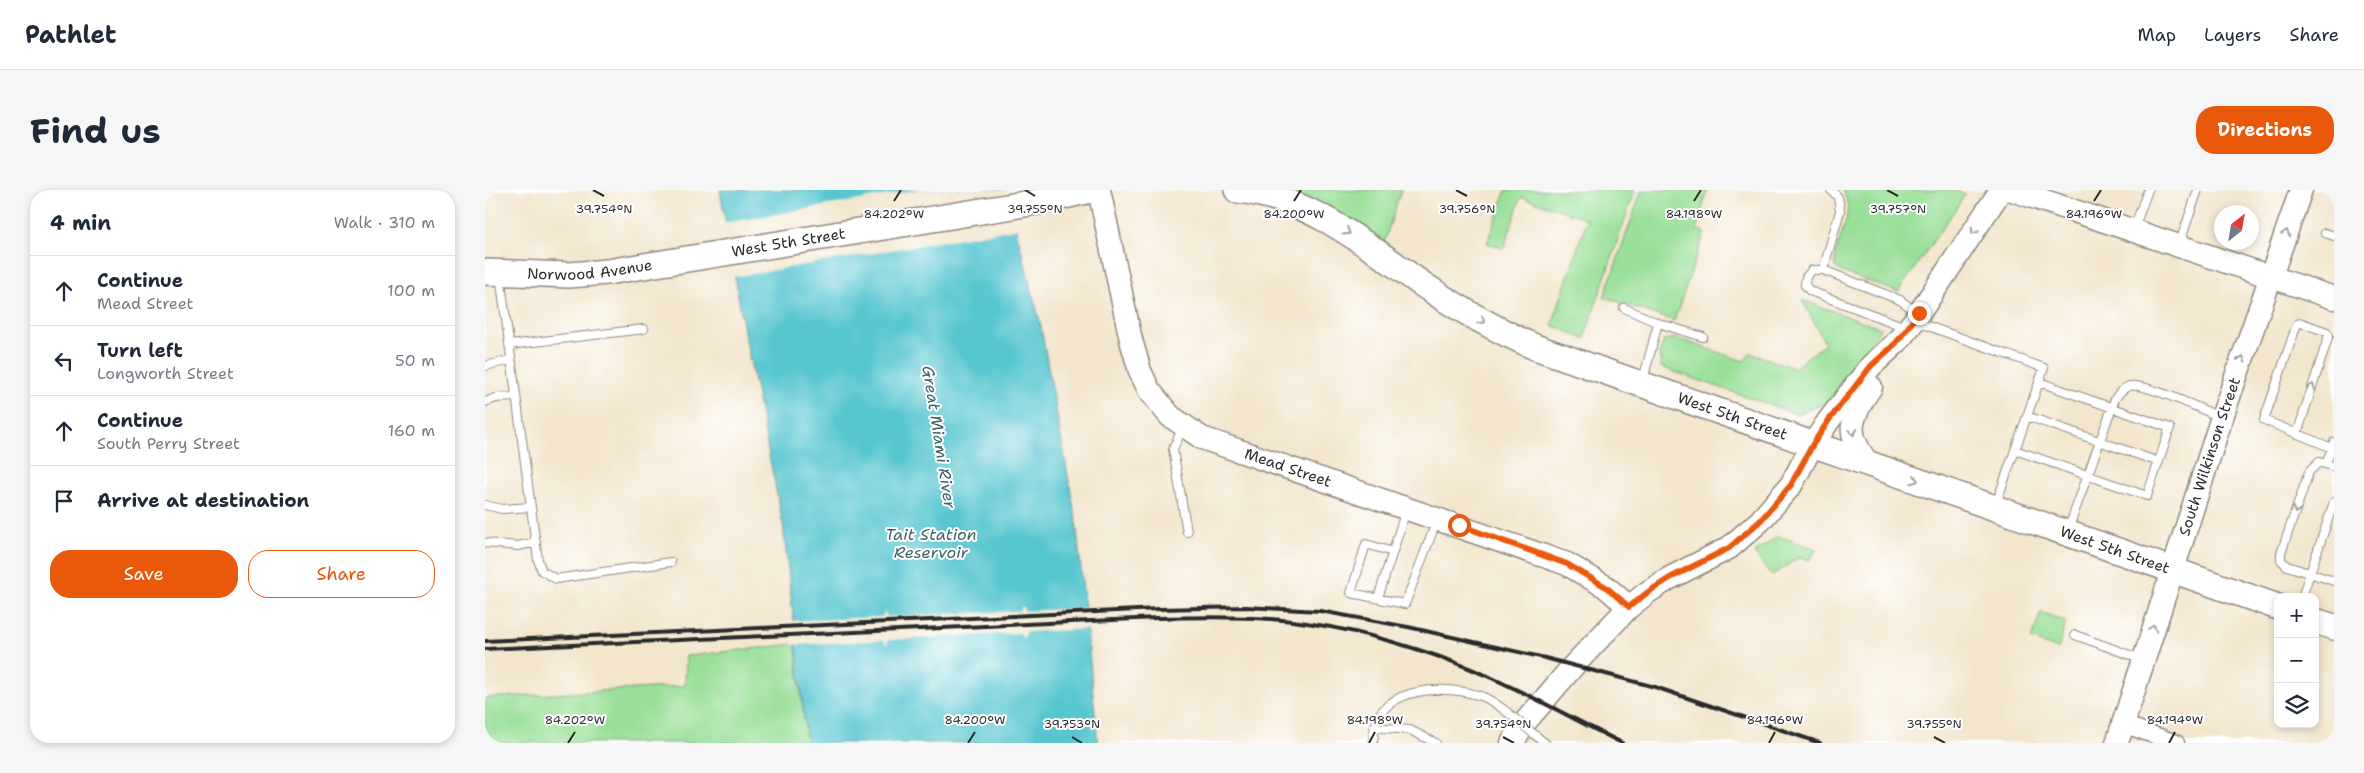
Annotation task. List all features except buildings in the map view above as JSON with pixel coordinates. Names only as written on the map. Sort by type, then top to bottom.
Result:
[{"type":"main road","name":"West 5th Street","points":[[693,259],[1065,198],[1091,190]]},
{"type":"main road","name":"West 5th Street","points":[[1237,190],[1272,197],[1297,199],[1439,296],[1485,323],[1546,352],[2274,606]]},
{"type":"main road","name":"Norwood Avenue","points":[[492,272],[569,275],[607,272],[693,259]]},
{"type":"main road","points":[[2319,622],[2334,627]]},
{"type":"street","name":"Mead Street","points":[[1099,190],[1131,340],[1140,371],[1159,404],[1183,427],[1202,438],[1567,564],[1606,587],[1629,607]]},
{"type":"street","points":[[1869,464],[1854,442],[1853,421],[1855,413],[1909,326],[2001,190]]},
{"type":"street","points":[[2012,190],[2334,298]]},
{"type":"street","name":"South Wilkinson Street","points":[[2120,734],[2222,417],[2301,190]]},
{"type":"street","points":[[1512,743],[1526,721],[1574,665],[1629,607],[1670,578],[1722,552],[1741,539],[1760,521],[1791,485],[1813,444],[1871,366],[1909,326]]},
{"type":"street","points":[[2120,734],[2176,743]]},
{"type":"lane","points":[[1823,270],[1840,211],[1838,198],[1831,190]]},
{"type":"lane","points":[[2133,230],[2148,190]]},
{"type":"lane","points":[[2179,246],[2198,190]]},
{"type":"lane","points":[[2325,233],[2334,236]]},
{"type":"lane","points":[[1909,326],[1900,300],[1823,270],[1812,270],[1806,277],[1805,285],[1809,291],[1909,326],[2044,368],[1995,508]]},
{"type":"lane","points":[[492,272],[509,345],[536,542],[542,571],[556,579],[671,562]]},
{"type":"lane","points":[[1624,308],[1658,324],[1703,337]]},
{"type":"lane","points":[[2297,434],[2329,335],[2327,332],[2302,323],[2297,324],[2264,420],[2297,434],[2333,445],[2330,466],[2319,462],[2309,472],[2281,553],[2281,560],[2287,566],[2334,581]]},
{"type":"lane","points":[[1642,385],[1658,324]]},
{"type":"lane","points":[[509,345],[644,329]]},
{"type":"lane","points":[[485,366],[511,360]]},
{"type":"lane","points":[[2015,450],[2147,496],[2159,462],[2170,428],[2039,382]]},
{"type":"lane","points":[[2067,534],[2112,408],[2121,390],[2130,386],[2145,387],[2222,417]]},
{"type":"lane","points":[[485,402],[496,398],[516,397]]},
{"type":"lane","points":[[2027,416],[2159,462]]},
{"type":"lane","points":[[1183,427],[1173,448],[1187,532]]},
{"type":"lane","points":[[2304,593],[2334,502]]},
{"type":"lane","points":[[485,505],[502,509],[531,507]]},
{"type":"lane","points":[[1378,598],[1407,508]]},
{"type":"lane","points":[[1393,552],[1366,544],[1351,593],[1405,604],[1438,518]]},
{"type":"lane","points":[[485,543],[518,546],[536,542]]},
{"type":"lane","points":[[2075,635],[2143,659]]},
{"type":"lane","points":[[1373,743],[1374,727],[1386,706],[1401,697],[1427,689],[1480,696],[1507,712],[1545,743]]},
{"type":"lane","points":[[1374,727],[1410,730],[1436,743]]},
{"type":"green space","points":[[1279,190],[1401,190],[1383,246]]},
{"type":"green space","points":[[1506,190],[1635,190],[1584,339],[1552,325],[1587,219],[1521,197],[1504,248],[1487,243]]},
{"type":"green space","points":[[1642,190],[1708,190],[1696,229],[1705,232],[1674,321],[1604,297]]},
{"type":"green space","points":[[1842,190],[1953,190],[1966,194],[1898,292],[1842,272],[1835,267],[1837,247],[1848,208]]},
{"type":"green space","points":[[1802,300],[1881,328],[1827,403],[1796,414],[1661,367],[1659,354],[1664,340],[1676,338],[1744,361],[1750,353],[1794,368],[1825,343]]},
{"type":"green space","points":[[1778,536],[1817,549],[1810,560],[1798,558],[1772,576],[1754,553]]},
{"type":"green space","points":[[2041,612],[2066,622],[2058,649],[2031,639]]},
{"type":"green space","points":[[795,644],[807,743],[485,743],[485,698],[685,686],[686,656]]},
{"type":"water","name":"Tait Station Reservoir","points":[[720,190],[1006,190],[1040,322],[1076,519],[1098,743],[807,743],[783,525],[744,331]]},
{"type":"pier","points":[[918,190],[1009,190],[1019,228],[733,277],[724,223]]},
{"type":"pier","points":[[1022,606],[1025,611],[1087,608],[1089,629],[1026,632],[1024,639],[1020,633],[888,640],[887,645],[883,640],[793,645],[790,621],[882,617],[885,612],[887,617],[1019,611]]},
{"type":"railway","points":[[485,641],[1159,609],[1246,607],[1320,611],[1408,627],[1545,658],[1655,687],[1820,743]]},
{"type":"railway","points":[[485,649],[1157,618],[1228,617],[1271,619],[1355,632],[1437,656],[1508,685],[1622,743]]},
{"type":"route","points":[[1459,525],[1567,564],[1606,587],[1629,607],[1670,578],[1729,548],[1760,521],[1791,485],[1813,444],[1829,420],[1871,366],[1896,343],[1919,313]]},
{"type":"water label","name":"Great Miami River","points":[[939,437]]}]
